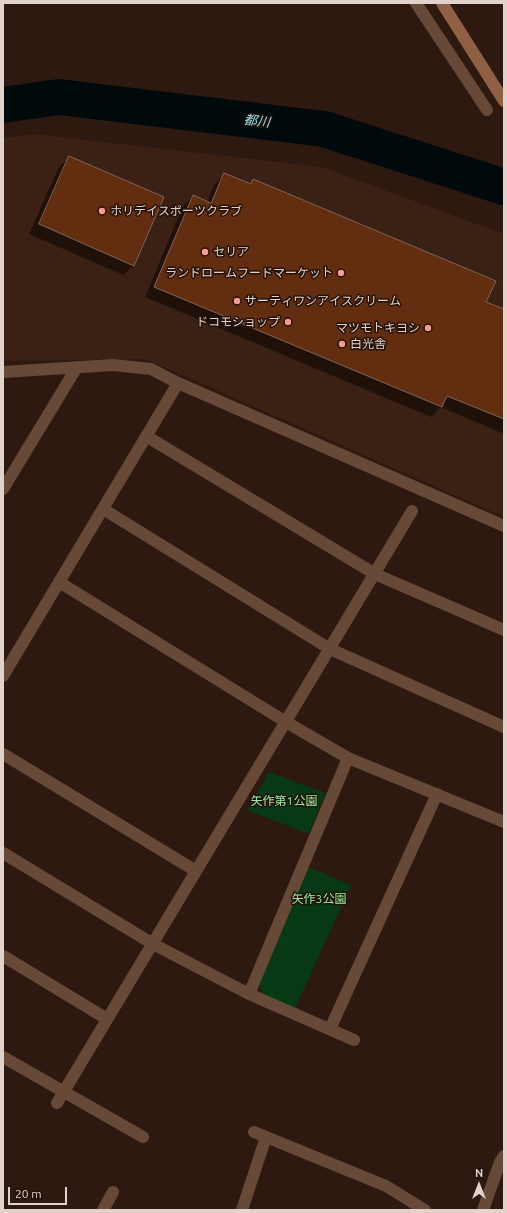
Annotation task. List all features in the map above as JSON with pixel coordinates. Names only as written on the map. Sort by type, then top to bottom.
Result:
[{"type":"street","points":[[416,3],[487,110]]},
{"type":"street","points":[[442,3],[504,101]]},
{"type":"street","points":[[3,372],[113,365],[151,370],[504,526]]},
{"type":"street","points":[[3,489],[77,368]]},
{"type":"street","points":[[3,676],[8,657],[59,582],[178,383]]},
{"type":"street","points":[[146,436],[375,574],[504,630]]},
{"type":"street","points":[[103,509],[330,649],[504,727]]},
{"type":"street","points":[[60,1098],[412,511]]},
{"type":"street","points":[[59,582],[286,722],[348,758],[436,794],[503,819]]},
{"type":"street","points":[[3,754],[196,871]]},
{"type":"street","points":[[249,994],[348,758]]},
{"type":"street","points":[[330,1029],[436,794]]},
{"type":"street","points":[[3,853],[152,944],[249,994],[354,1040]]},
{"type":"street","points":[[3,956],[107,1020]]},
{"type":"street","points":[[3,1057],[60,1098],[143,1137]]},
{"type":"street","points":[[254,1132],[386,1186],[425,1210]]},
{"type":"street","points":[[242,1210],[266,1137]]},
{"type":"street","points":[[483,1210],[500,1162],[504,1156]]},
{"type":"street","points":[[103,1210],[113,1192]]},
{"type":"shaded area","points":[[34,134],[322,167],[504,234],[504,517],[146,359],[3,361],[3,138]]},
{"type":"green space","name":"矢作第1公園","points":[[269,772],[325,793],[309,834],[247,810]]},
{"type":"green space","name":"矢作3公園","points":[[308,867],[351,885],[295,1009],[263,994],[258,981]]},
{"type":"building","name":"ホリデイスポーツクラブ","points":[[69,156],[164,197],[134,266],[39,224]]},
{"type":"building","points":[[224,173],[251,184],[253,179],[496,281],[486,302],[504,309],[504,419],[447,396],[442,407],[154,287],[193,195],[211,203]]},
{"type":"waterway","name":"都川","points":[[3,105],[59,97],[324,129],[504,187]]},
{"type":"place","name":"ホリデイスポーツクラブ","points":[[102,211]]},
{"type":"place","name":"セリア","points":[[205,252]]},
{"type":"place","name":"ランドロームフードマーケット","points":[[341,273]]},
{"type":"place","name":"サーティワンアイスクリーム","points":[[237,301]]},
{"type":"place","name":"ドコモショップ","points":[[288,322]]},
{"type":"place","name":"マツモトキヨシ","points":[[428,328]]},
{"type":"place","name":"白光舎","points":[[342,344]]}]
